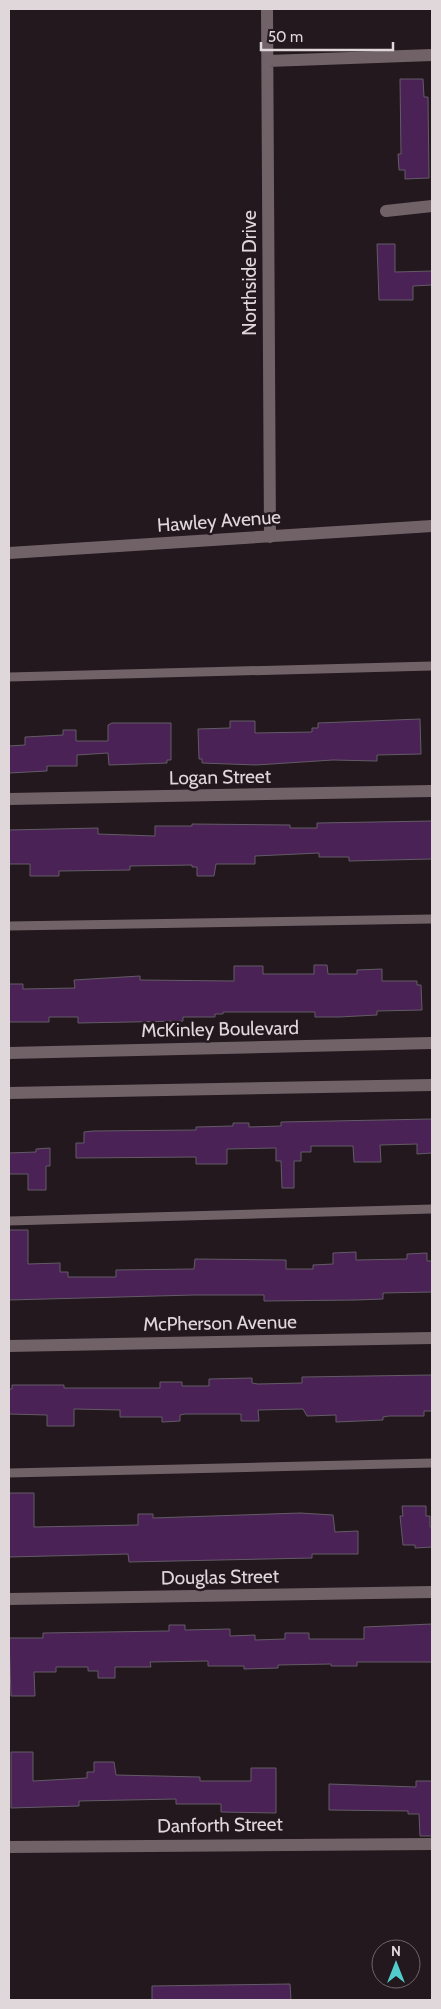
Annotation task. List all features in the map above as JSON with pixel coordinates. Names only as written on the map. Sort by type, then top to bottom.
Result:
[{"type":"street","name":"Northside Drive","points":[[267,9],[270,537]]},
{"type":"street","points":[[268,61],[432,55]]},
{"type":"street","points":[[386,211],[432,206]]},
{"type":"street","name":"Hawley Avenue","points":[[9,553],[432,526]]},
{"type":"street","name":"Logan Street","points":[[9,798],[432,791]]},
{"type":"street","name":"McKinley Boulevard","points":[[9,1053],[432,1043]]},
{"type":"street","points":[[9,1093],[432,1085]]},
{"type":"street","name":"McPherson Avenue","points":[[9,1346],[432,1338]]},
{"type":"street","name":"Douglas Street","points":[[9,1600],[432,1592]]},
{"type":"street","name":"Danforth Street","points":[[9,1847],[432,1844]]},
{"type":"lane","points":[[9,677],[432,666]]},
{"type":"lane","points":[[9,926],[432,919]]},
{"type":"lane","points":[[9,1221],[432,1209]]},
{"type":"lane","points":[[9,1474],[432,1463]]},
{"type":"building","points":[[400,79],[423,79],[424,97],[428,97],[429,178],[405,179],[405,170],[399,170],[398,154],[401,154]]},
{"type":"building","points":[[377,244],[395,244],[395,272],[432,271],[432,285],[413,286],[413,300],[379,300]]},
{"type":"building","points":[[420,719],[421,754],[377,755],[377,761],[333,760],[256,765],[202,763],[202,759],[199,759],[198,729],[230,728],[230,721],[255,721],[255,733],[312,732],[312,728],[318,728],[318,723]]},
{"type":"building","points":[[112,723],[171,723],[171,760],[167,760],[167,763],[109,765],[108,753],[77,755],[77,766],[47,766],[47,771],[9,773],[9,746],[25,745],[25,737],[63,735],[63,730],[76,730],[76,741],[108,741],[108,725]]},
{"type":"building","points":[[432,821],[432,859],[349,861],[349,857],[319,857],[319,853],[255,856],[255,864],[216,864],[214,876],[197,876],[197,867],[192,867],[192,865],[130,866],[130,870],[59,871],[59,876],[30,876],[30,864],[9,864],[9,830],[98,828],[98,834],[155,836],[155,826],[192,826],[192,824],[290,825],[290,828],[317,828],[317,823]]},
{"type":"building","points":[[314,965],[327,965],[328,974],[357,974],[357,970],[382,969],[382,981],[417,981],[417,985],[421,985],[422,1010],[377,1011],[377,1015],[339,1017],[315,1017],[315,1012],[223,1012],[223,1014],[215,1014],[215,1017],[183,1017],[183,1021],[78,1023],[78,1017],[49,1017],[49,1022],[9,1022],[9,984],[23,984],[23,989],[75,988],[74,980],[140,976],[140,980],[234,981],[234,966],[263,966],[263,974],[314,974]]},
{"type":"building","points":[[432,1119],[432,1153],[417,1154],[417,1144],[380,1145],[381,1162],[354,1162],[353,1146],[311,1146],[311,1152],[301,1152],[301,1161],[294,1161],[294,1188],[282,1188],[281,1161],[276,1161],[276,1148],[227,1149],[227,1164],[196,1164],[196,1157],[76,1158],[76,1143],[84,1143],[84,1132],[93,1131],[196,1130],[196,1127],[233,1126],[233,1123],[249,1123],[249,1127],[281,1126],[281,1122]]},
{"type":"building","points":[[50,1148],[50,1166],[46,1166],[46,1190],[28,1190],[28,1174],[9,1174],[9,1153],[36,1152],[36,1149]]},
{"type":"building","points":[[9,1230],[28,1230],[28,1264],[60,1263],[60,1272],[68,1272],[68,1277],[116,1277],[116,1270],[194,1269],[195,1259],[286,1260],[286,1269],[313,1269],[313,1265],[333,1264],[333,1253],[356,1252],[356,1260],[407,1259],[407,1254],[427,1253],[427,1261],[432,1261],[432,1292],[383,1293],[383,1299],[356,1300],[264,1301],[264,1295],[194,1295],[9,1300]]},
{"type":"building","points":[[432,1375],[432,1411],[424,1411],[424,1416],[389,1416],[383,1417],[383,1420],[336,1422],[336,1415],[307,1416],[303,1409],[258,1410],[259,1421],[241,1421],[241,1414],[185,1414],[180,1415],[180,1421],[162,1422],[162,1417],[120,1417],[120,1410],[74,1409],[74,1426],[47,1426],[47,1415],[9,1414],[9,1389],[12,1389],[12,1385],[64,1385],[64,1388],[160,1388],[160,1382],[182,1382],[182,1386],[209,1386],[209,1379],[252,1378],[252,1383],[258,1384],[302,1383],[302,1377]]},
{"type":"building","points":[[9,1493],[34,1493],[34,1527],[138,1525],[138,1514],[153,1514],[153,1518],[300,1513],[333,1515],[335,1532],[358,1531],[358,1554],[312,1554],[312,1558],[129,1562],[128,1554],[9,1557]]},
{"type":"building","points":[[402,1506],[426,1506],[426,1516],[430,1516],[430,1527],[432,1527],[432,1547],[415,1548],[415,1545],[403,1545],[400,1516],[403,1516]]},
{"type":"building","points":[[432,1624],[432,1662],[357,1662],[357,1666],[331,1666],[331,1664],[278,1665],[278,1668],[244,1669],[244,1666],[208,1666],[208,1661],[150,1662],[151,1667],[115,1667],[115,1678],[98,1678],[98,1671],[88,1671],[88,1667],[56,1667],[56,1672],[34,1672],[35,1696],[11,1696],[9,1638],[43,1638],[43,1633],[169,1631],[169,1625],[185,1625],[185,1630],[230,1629],[230,1636],[255,1635],[255,1640],[285,1639],[285,1633],[309,1633],[309,1639],[364,1639],[364,1627]]},
{"type":"building","points":[[11,1752],[33,1752],[33,1781],[87,1778],[87,1772],[94,1772],[94,1762],[114,1762],[116,1775],[200,1777],[200,1781],[251,1781],[251,1768],[276,1768],[276,1813],[221,1812],[221,1804],[176,1804],[176,1799],[79,1801],[79,1806],[11,1808]]},
{"type":"building","points":[[416,1781],[432,1781],[432,1836],[420,1836],[419,1814],[408,1814],[408,1811],[329,1810],[329,1784],[416,1787]]},
{"type":"building","points":[[290,1984],[291,2000],[152,2000],[152,1986]]}]
